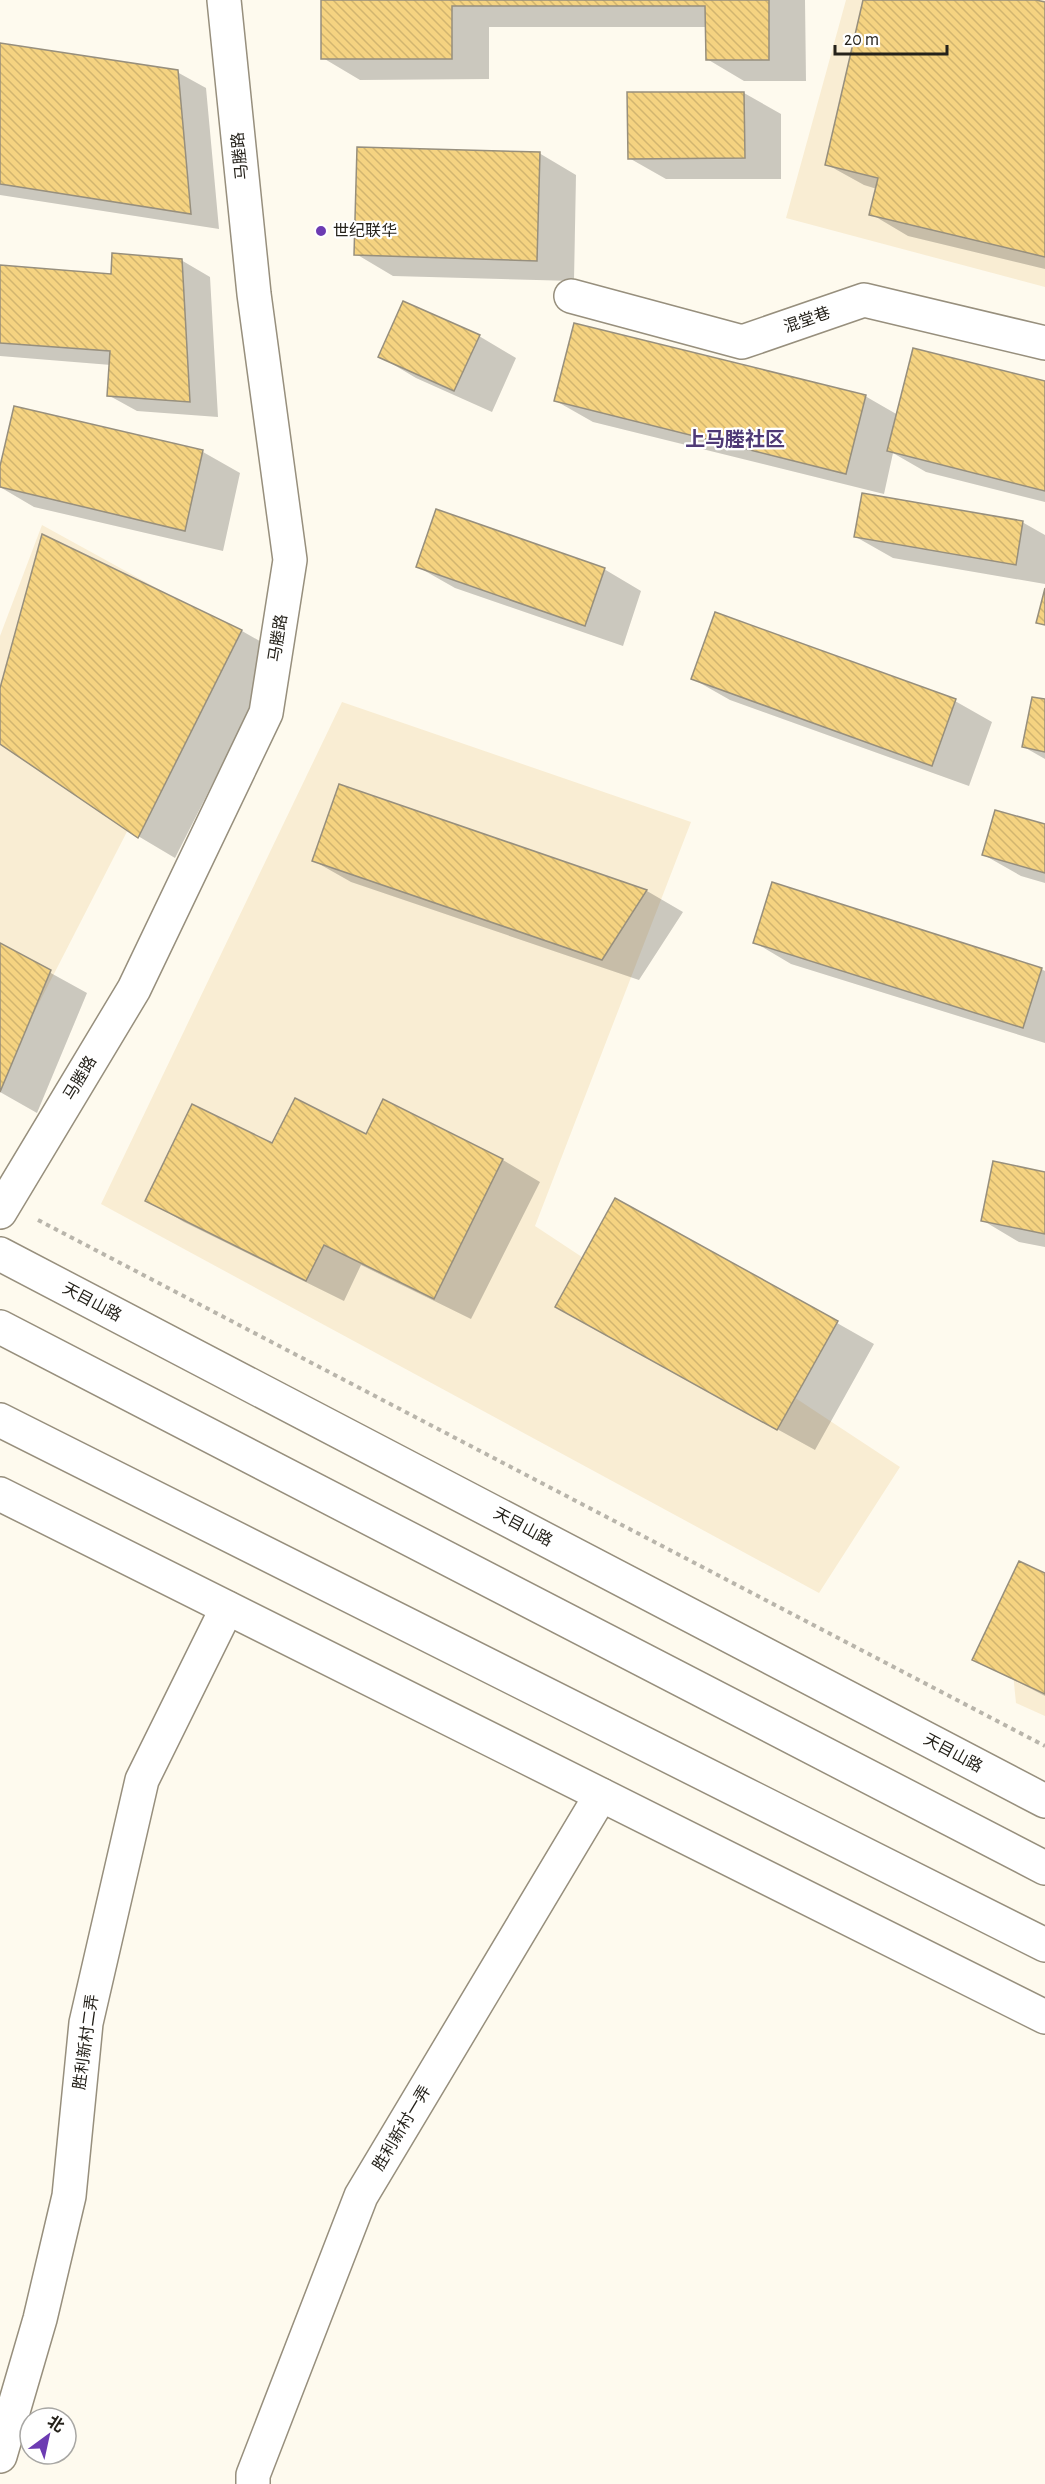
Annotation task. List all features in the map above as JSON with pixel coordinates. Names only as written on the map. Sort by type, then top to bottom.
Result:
[{"type":"main road","name":"马塍路","points":[[2,1207],[134,989],[267,713],[290,560],[254,294],[224,0]]},
{"type":"main road","name":"混堂巷","points":[[571,296],[742,342],[864,300],[1045,343]]},
{"type":"main road","name":"天目山路","points":[[0,1254],[1045,1801]]},
{"type":"main road","points":[[0,1328],[1045,1868]]},
{"type":"main road","points":[[0,1420],[1045,1945]]},
{"type":"main road","points":[[0,1494],[1045,2017]]},
{"type":"main road","name":"胜利新村二弄","points":[[0,2456],[40,2319],[69,2196],[86,2023],[142,1780],[227,1608]]},
{"type":"main road","name":"胜利新村一弄","points":[[253,2484],[254,2475],[361,2196],[601,1795]]},
{"type":"path","points":[[2,1207],[1045,1746]]},
{"type":"shaded area","points":[[846,0],[1045,0],[1045,287],[786,218]]},
{"type":"shaded area","points":[[42,525],[231,629],[0,1079],[0,636]]},
{"type":"shaded area","points":[[342,702],[691,822],[535,1226],[900,1467],[819,1593],[101,1204]]},
{"type":"shaded area","points":[[1008,1624],[1045,1641],[1045,1716],[1016,1703]]},
{"type":"building","points":[[321,0],[769,0],[769,60],[706,60],[705,6],[452,6],[452,59],[321,59]]},
{"type":"building","points":[[863,0],[1036,0],[1045,2],[1045,257],[869,215],[878,178],[825,165]]},
{"type":"building","points":[[0,43],[178,70],[191,214],[0,184]]},
{"type":"building","points":[[627,92],[744,92],[745,158],[628,159]]},
{"type":"building","points":[[357,147],[540,152],[537,261],[354,255]]},
{"type":"building","points":[[112,253],[182,259],[190,402],[107,396],[110,351],[0,343],[0,265],[111,274]]},
{"type":"building","points":[[403,301],[480,335],[454,391],[378,357]]},
{"type":"building","points":[[574,323],[866,395],[846,474],[554,401]]},
{"type":"building","points":[[913,348],[1045,381],[1045,491],[887,451]]},
{"type":"building","points":[[14,406],[203,450],[185,531],[0,487],[0,466]]},
{"type":"building","points":[[862,493],[1023,521],[1016,565],[854,537]]},
{"type":"building","points":[[436,509],[605,568],[585,626],[416,567]]},
{"type":"building","points":[[42,534],[242,630],[138,838],[0,744],[0,688]]},
{"type":"building","points":[[1045,588],[1045,625],[1036,623]]},
{"type":"building","points":[[715,612],[956,699],[932,766],[691,679]]},
{"type":"building","points":[[1032,697],[1045,699],[1045,752],[1022,747]]},
{"type":"building","points":[[339,784],[647,890],[602,960],[312,861]]},
{"type":"building","points":[[995,810],[1045,824],[1045,873],[982,855]]},
{"type":"building","points":[[772,882],[1042,968],[1023,1028],[753,943]]},
{"type":"building","points":[[0,943],[51,970],[0,1092]]},
{"type":"building","points":[[295,1098],[366,1134],[383,1099],[503,1159],[434,1299],[324,1245],[306,1281],[145,1201],[192,1104],[272,1143]]},
{"type":"building","points":[[993,1161],[1045,1172],[1045,1234],[981,1221]]},
{"type":"building","points":[[615,1198],[838,1321],[777,1430],[555,1307]]},
{"type":"building","points":[[1019,1561],[1045,1573],[1045,1694],[972,1660]]},
{"type":"place","name":"世纪联华","points":[[321,231]]},
{"type":"district","name":"上马塍社区","points":[[735,440]]}]
